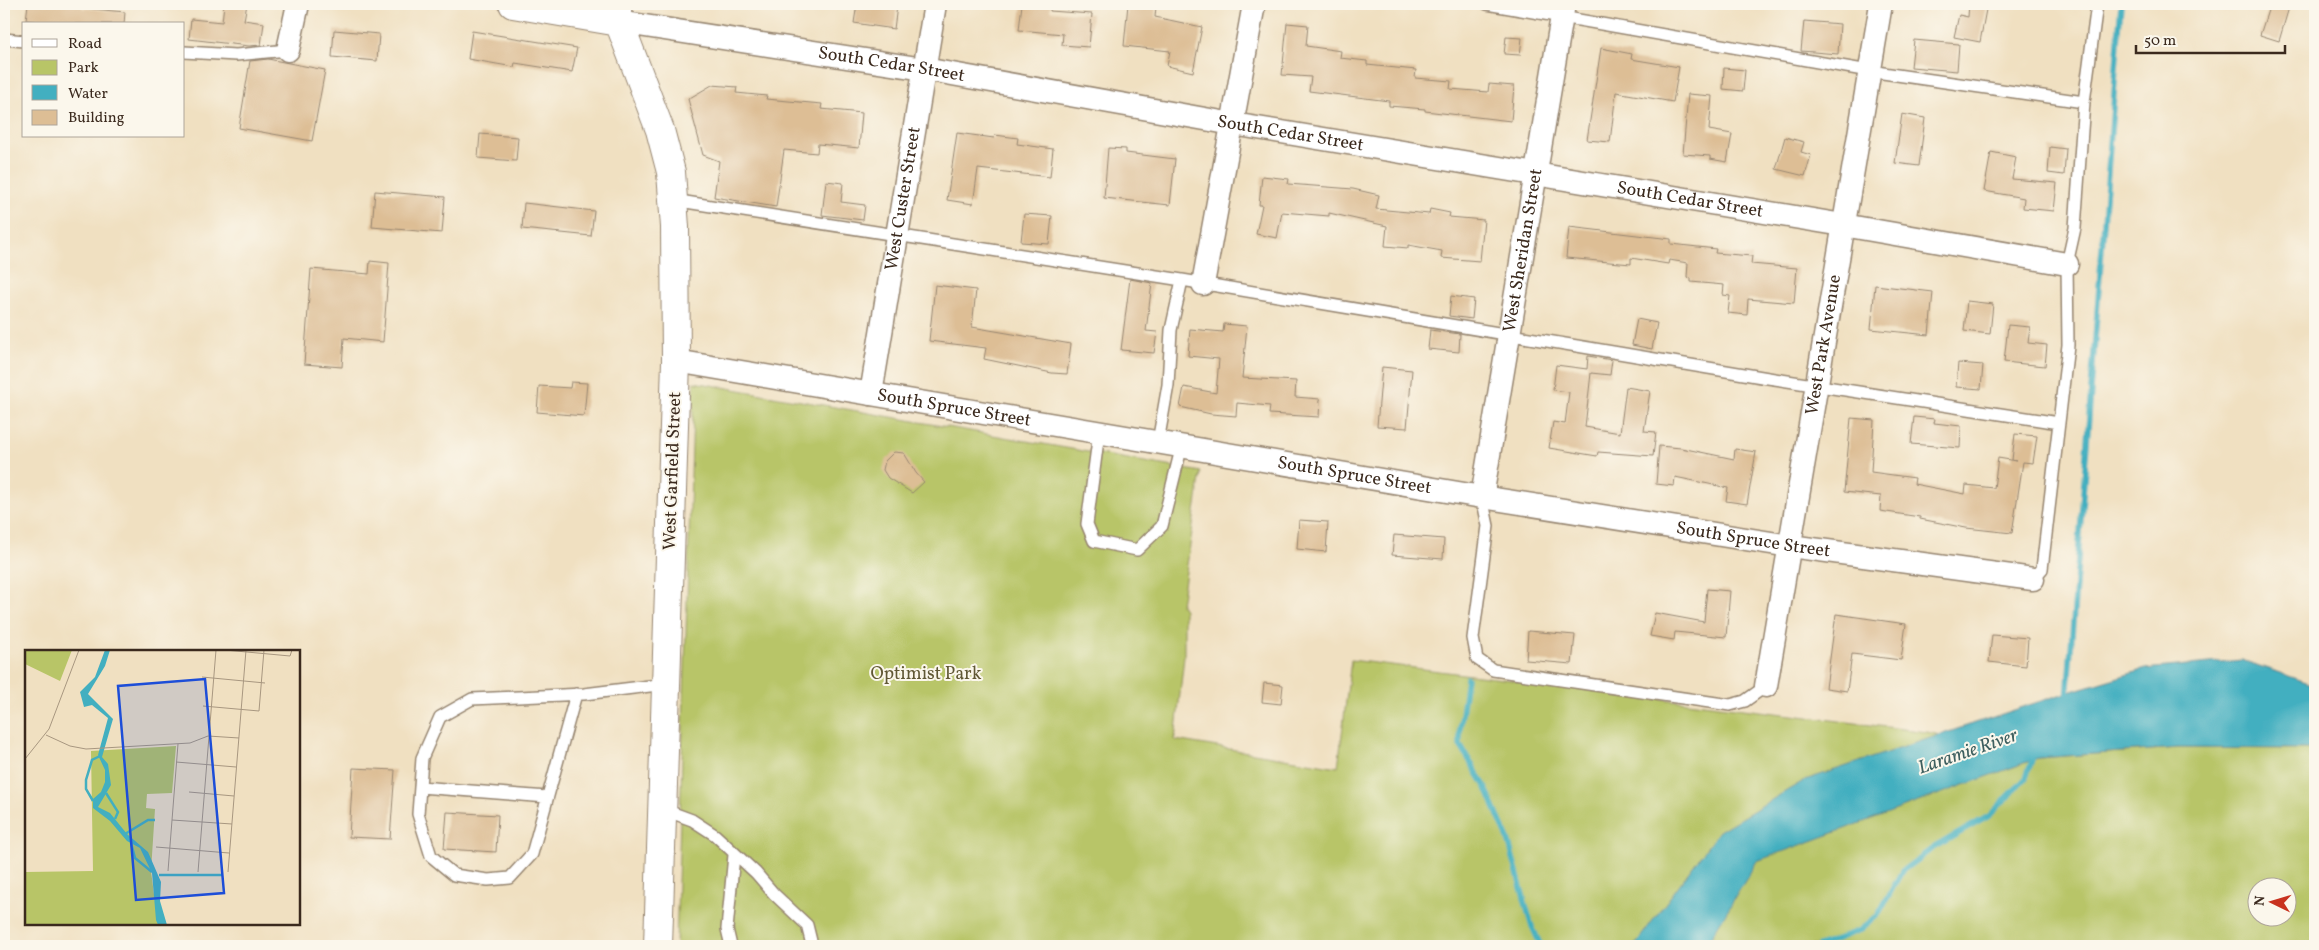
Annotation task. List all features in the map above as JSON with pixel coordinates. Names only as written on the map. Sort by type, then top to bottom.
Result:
[{"type":"street","points":[[288,50],[298,4]]},
{"type":"street","name":"South Cedar Street","points":[[513,4],[621,13],[1233,124],[1536,173],[2067,264]]},
{"type":"street","name":"West Custer Street","points":[[871,394],[935,4]]},
{"type":"street","points":[[1192,282],[1233,124],[1254,4]]},
{"type":"street","name":"West Park Avenue","points":[[1766,686],[1881,4]]},
{"type":"street","name":"West Sheridan Street","points":[[1482,497],[1563,10]]},
{"type":"street","name":"West Garfield Street","points":[[621,13],[660,130],[670,172],[675,227],[676,361],[658,946]]},
{"type":"street","name":"South Spruce Street","points":[[676,361],[1482,497],[1790,546],[2034,579]]},
{"type":"lane","points":[[1487,4],[1563,10],[1870,71],[2084,102]]},
{"type":"lane","points":[[2034,579],[2042,569],[2068,345],[2067,264],[2075,228],[2084,102],[2097,4]]},
{"type":"lane","points":[[4,39],[22,41]]},
{"type":"lane","points":[[185,52],[236,55],[288,50]]},
{"type":"lane","points":[[673,200],[1192,282],[1817,386],[2059,423]]},
{"type":"lane","points":[[1158,442],[1168,385],[1172,330],[1192,282]]},
{"type":"lane","points":[[1099,432],[1087,524],[1094,541],[1116,547],[1137,550],[1162,526],[1182,445]]},
{"type":"lane","points":[[1482,497],[1488,526],[1473,638],[1477,659],[1493,670],[1730,705],[1746,701],[1766,686]]},
{"type":"lane","points":[[576,694],[532,854],[510,878],[488,880],[454,875],[431,856],[418,814],[422,758],[440,717],[472,699],[576,694],[666,684]]},
{"type":"lane","points":[[420,787],[547,797]]},
{"type":"lane","points":[[662,809],[692,820],[715,835],[756,873],[774,894],[806,925],[811,941],[810,946]]},
{"type":"lane","points":[[731,946],[727,929],[734,854]]},
{"type":"green space","name":"Optimist Park","points":[[694,382],[1201,472],[1181,605],[1184,610],[1184,656],[1175,740],[1338,767],[1351,660],[1927,732],[2015,753],[2014,766],[2038,758],[2178,748],[2315,749],[2315,946],[676,946]]},
{"type":"water","name":"Laramie River","points":[[2242,660],[2315,685],[2315,749],[2178,748],[2038,758],[1757,861],[1706,946],[1634,946],[1719,831],[1805,780],[2056,696],[2145,669]]},
{"type":"building","points":[[28,4],[82,4],[82,8],[125,12],[124,22],[40,22],[26,20]]},
{"type":"building","points":[[224,4],[247,4],[244,20],[264,23],[261,45],[249,46],[189,39],[191,19],[222,22]]},
{"type":"building","points":[[857,4],[897,6],[894,29],[854,23]]},
{"type":"building","points":[[1022,4],[1051,4],[1050,11],[1092,14],[1089,47],[1062,45],[1063,34],[1019,30]]},
{"type":"building","points":[[1128,4],[1156,7],[1155,17],[1202,27],[1193,72],[1167,66],[1170,51],[1124,46]]},
{"type":"building","points":[[1969,4],[1987,4],[1980,42],[1954,37],[1959,15],[1968,17]]},
{"type":"building","points":[[2270,4],[2290,4],[2279,41],[2260,35]]},
{"type":"building","points":[[1804,21],[1840,24],[1838,54],[1801,51]]},
{"type":"building","points":[[1287,23],[1308,25],[1306,46],[1341,51],[1340,58],[1367,61],[1367,65],[1416,70],[1415,78],[1451,81],[1450,89],[1488,92],[1489,84],[1514,86],[1511,121],[1389,106],[1389,101],[1309,91],[1311,77],[1282,75]]},
{"type":"building","points":[[334,30],[379,34],[377,61],[332,57]]},
{"type":"building","points":[[472,31],[577,48],[572,72],[515,63],[514,67],[468,59]]},
{"type":"building","points":[[1506,37],[1522,38],[1520,55],[1504,54]]},
{"type":"building","points":[[1914,40],[1959,44],[1957,71],[1911,67]]},
{"type":"building","points":[[1601,48],[1632,54],[1631,59],[1679,67],[1673,102],[1616,92],[1610,142],[1587,140]]},
{"type":"building","points":[[268,59],[325,70],[312,141],[239,128],[250,61]]},
{"type":"building","points":[[1724,68],[1745,70],[1743,91],[1723,89]]},
{"type":"building","points":[[712,85],[737,87],[736,93],[767,96],[766,99],[822,104],[821,109],[862,113],[859,148],[818,144],[817,153],[784,150],[776,207],[714,197],[719,161],[703,155],[688,99]]},
{"type":"building","points":[[1688,94],[1712,96],[1709,130],[1732,134],[1727,162],[1710,159],[1710,156],[1683,154]]},
{"type":"building","points":[[1902,114],[1925,118],[1919,166],[1895,163]]},
{"type":"building","points":[[957,133],[994,138],[995,135],[1018,138],[1017,144],[1053,149],[1050,177],[978,169],[973,204],[947,200]]},
{"type":"building","points":[[480,134],[518,137],[516,161],[478,158]]},
{"type":"building","points":[[1785,137],[1804,142],[1801,152],[1811,155],[1805,176],[1776,169]]},
{"type":"building","points":[[2050,147],[2066,149],[2064,175],[2048,173]]},
{"type":"building","points":[[1108,148],[1126,149],[1126,153],[1175,159],[1170,205],[1104,198]]},
{"type":"building","points":[[1991,152],[2016,157],[2012,179],[2057,183],[2054,211],[2023,208],[2024,198],[1984,191]]},
{"type":"building","points":[[1262,176],[1289,179],[1288,184],[1353,189],[1379,195],[1376,209],[1429,214],[1430,209],[1450,213],[1449,217],[1484,220],[1480,261],[1441,258],[1442,251],[1408,245],[1408,248],[1385,246],[1387,226],[1329,213],[1329,216],[1282,212],[1277,238],[1256,234],[1262,205],[1259,205]]},
{"type":"building","points":[[826,181],[843,183],[841,202],[865,205],[863,220],[822,215]]},
{"type":"building","points":[[375,191],[445,197],[442,233],[372,227]]},
{"type":"building","points":[[524,203],[594,211],[591,236],[522,229]]},
{"type":"building","points":[[1024,214],[1052,216],[1049,244],[1021,242]]},
{"type":"building","points":[[1569,227],[1671,239],[1671,244],[1716,249],[1715,253],[1752,256],[1751,264],[1797,268],[1794,303],[1748,299],[1747,315],[1728,313],[1730,296],[1723,295],[1724,285],[1691,282],[1691,278],[1687,277],[1688,263],[1669,260],[1668,264],[1631,258],[1631,264],[1566,258]]},
{"type":"building","points":[[370,261],[389,263],[383,342],[344,338],[342,367],[304,364],[311,269],[369,274]]},
{"type":"building","points":[[1130,279],[1152,283],[1146,331],[1157,332],[1154,353],[1121,350]]},
{"type":"building","points":[[935,285],[976,290],[972,327],[1071,344],[1067,374],[1052,373],[984,359],[986,348],[929,341]]},
{"type":"building","points":[[1875,285],[1933,292],[1929,335],[1871,329]]},
{"type":"building","points":[[1451,296],[1474,299],[1472,319],[1449,316]]},
{"type":"building","points":[[1967,301],[1993,304],[1990,334],[1964,331]]},
{"type":"building","points":[[1637,319],[1657,323],[1652,349],[1632,345]]},
{"type":"building","points":[[1224,324],[1247,326],[1242,378],[1296,381],[1295,397],[1320,399],[1319,417],[1269,414],[1270,406],[1237,403],[1236,416],[1211,414],[1180,407],[1184,387],[1216,393],[1219,359],[1188,356],[1190,329],[1223,332]]},
{"type":"building","points":[[2008,325],[2030,327],[2028,343],[2047,345],[2045,366],[2004,362]]},
{"type":"building","points":[[1430,330],[1460,334],[1459,352],[1428,349]]},
{"type":"building","points":[[1588,356],[1612,360],[1610,375],[1591,373],[1585,427],[1620,433],[1626,387],[1650,391],[1644,431],[1656,432],[1653,456],[1598,452],[1597,456],[1549,448],[1553,422],[1565,424],[1569,392],[1553,390],[1556,365],[1587,369]]},
{"type":"building","points":[[1958,363],[1983,365],[1981,389],[1956,387]]},
{"type":"building","points":[[1382,367],[1412,370],[1407,428],[1377,426]]},
{"type":"building","points":[[571,382],[587,383],[584,416],[537,412],[539,386],[570,388]]},
{"type":"building","points":[[1914,417],[1935,419],[1934,423],[1961,426],[1960,448],[1911,444]]},
{"type":"building","points":[[1851,418],[1874,420],[1871,472],[1915,478],[1914,484],[1965,494],[1966,485],[1994,488],[1998,458],[2016,461],[2012,460],[2015,434],[2037,436],[2033,463],[2023,462],[2012,533],[1966,528],[1920,519],[1920,517],[1880,511],[1881,496],[1844,492]]},
{"type":"building","points":[[1659,446],[1681,448],[1734,459],[1735,449],[1756,452],[1747,504],[1726,501],[1728,488],[1675,477],[1674,486],[1656,484]]},
{"type":"building","points":[[894,452],[904,453],[924,482],[912,493],[888,478],[883,470],[885,461]]},
{"type":"building","points":[[1299,520],[1328,522],[1326,552],[1297,549]]},
{"type":"building","points":[[1394,535],[1444,539],[1443,559],[1392,555]]},
{"type":"building","points":[[1707,589],[1730,591],[1726,637],[1675,632],[1674,640],[1650,636],[1655,613],[1704,622]]},
{"type":"building","points":[[1836,614],[1906,624],[1901,660],[1852,654],[1847,691],[1826,688]]},
{"type":"building","points":[[1528,631],[1575,635],[1572,664],[1526,660]]},
{"type":"building","points":[[1992,635],[2028,638],[2026,666],[1989,662]]},
{"type":"building","points":[[1264,683],[1283,685],[1281,704],[1262,702]]},
{"type":"building","points":[[353,768],[395,770],[390,839],[349,837]]},
{"type":"building","points":[[447,812],[498,815],[496,852],[444,849]]},
{"type":"waterway","points":[[2067,700],[2121,4]]},
{"type":"waterway","points":[[1467,678],[1460,729],[1460,745],[1485,786],[1508,839],[1531,924],[1541,946]]},
{"type":"waterway","points":[[1819,946],[1860,930],[1878,915],[1902,871],[1933,848],[1989,816],[2026,778],[2034,754]]}]
